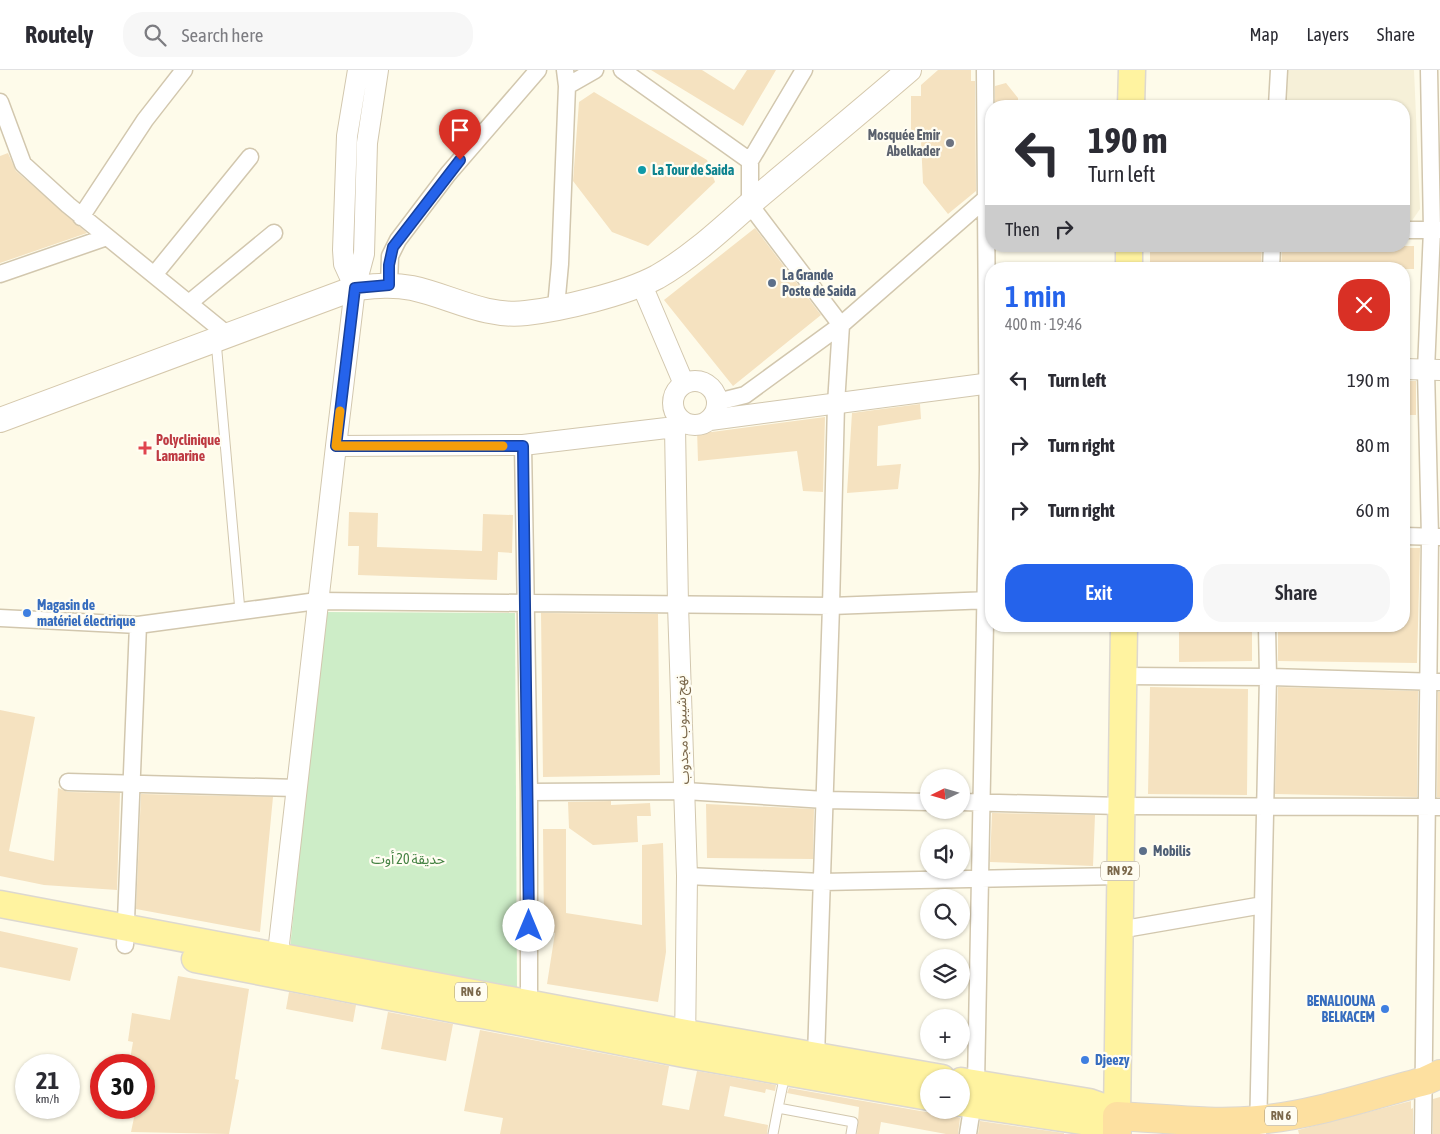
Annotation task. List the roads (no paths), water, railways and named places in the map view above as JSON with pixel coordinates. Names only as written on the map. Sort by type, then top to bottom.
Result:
[{"type":"highway","name":"RN 6","points":[[1117,1125],[1222,1121],[1259,1127],[1312,1110],[1433,1078]]},
{"type":"main road","points":[[0,420],[355,288],[389,285],[413,288],[481,310],[506,314],[526,313],[582,302],[641,283],[656,277],[698,248],[909,70]]},
{"type":"main road","points":[[1131,100],[1132,70]]},
{"type":"main road","name":"RN 92","points":[[1117,1125],[1124,632]]},
{"type":"main road","name":"RN 6","points":[[0,904],[125,937]]},
{"type":"main road","name":"RN 6","points":[[0,922],[125,937],[277,965],[804,1068],[920,1095]]},
{"type":"main road","name":"RN 6","points":[[804,1068],[920,1076]]},
{"type":"main road","name":"RN 6","points":[[970,1093],[1089,1102],[1103,1107],[1117,1125]]},
{"type":"street","points":[[82,216],[144,120],[184,70]]},
{"type":"street","points":[[355,288],[344,264],[343,250],[347,136],[358,70]]},
{"type":"street","points":[[277,965],[355,288],[364,254],[367,143],[378,70]]},
{"type":"street","points":[[389,285],[390,256],[398,240],[448,174],[538,70]]},
{"type":"street","points":[[556,307],[560,264],[566,78],[594,70]]},
{"type":"street","points":[[622,70],[750,161]]},
{"type":"street","points":[[804,70],[750,161],[750,205],[841,325],[836,404],[822,882],[804,1068]]},
{"type":"street","points":[[985,70],[986,100]]},
{"type":"street","points":[[1277,100],[1279,70]]},
{"type":"street","points":[[1423,1134],[1433,1078],[1435,537],[1433,370],[1436,230],[1429,70]]},
{"type":"street","points":[[0,102],[23,164],[107,237],[189,303],[222,338]]},
{"type":"street","points":[[154,276],[250,157]]},
{"type":"street","points":[[336,446],[523,446],[680,422],[698,426],[713,411],[745,395],[841,325],[985,199]]},
{"type":"street","points":[[1410,230],[1436,230]]},
{"type":"street","points":[[189,303],[274,233]]},
{"type":"street","points":[[0,274],[107,237]]},
{"type":"street","points":[[641,283],[684,384]]},
{"type":"street","points":[[1410,369],[1433,370]]},
{"type":"street","points":[[680,422],[673,405],[676,391],[684,384],[694,381],[709,385],[716,396],[713,411]]},
{"type":"street","points":[[713,411],[752,416],[985,385]]},
{"type":"street","points":[[745,395],[752,416]]},
{"type":"street","name":"نهج شيبوب مجدوب","points":[[680,422],[678,605],[687,876],[685,1044]]},
{"type":"street","points":[[523,446],[527,603],[529,1013]]},
{"type":"street","points":[[1410,536],[1435,537]]},
{"type":"street","points":[[0,618],[138,625],[318,601],[831,606],[985,600]]},
{"type":"street","points":[[125,937],[138,625]]},
{"type":"street","points":[[969,1069],[987,632]]},
{"type":"street","points":[[1259,1127],[1268,677],[1267,632]]},
{"type":"street","points":[[1123,676],[1268,677],[1434,682]]},
{"type":"street","points":[[68,782],[297,788]]},
{"type":"street","points":[[529,792],[685,791],[825,800],[920,802]]},
{"type":"street","points":[[970,802],[1121,806],[1434,807]]},
{"type":"street","points":[[687,876],[822,882],[1120,876]]},
{"type":"street","points":[[1119,930],[1263,905]]},
{"type":"street","points":[[968,1119],[968,1134]]},
{"type":"lane","points":[[222,338],[240,611]]},
{"type":"lane","points":[[773,1134],[778,1108],[804,1068]]},
{"type":"lane","points":[[778,1108],[852,1122],[851,1134]]},
{"type":"place","name":"Mosquée Emir Abelkader","points":[[950,143]]},
{"type":"place","name":"La Tour de Saida","points":[[642,170]]},
{"type":"place","name":"La Grande Poste de Saida","points":[[772,283]]},
{"type":"place","name":"Polyclinique Lamarine","points":[[145,448]]},
{"type":"place","name":"Magasin de matériel électrique","points":[[27,613]]},
{"type":"place","name":"Mobilis","points":[[1143,851]]},
{"type":"place","name":"BENALIOUNA BELKACEM","points":[[1385,1009]]},
{"type":"place","name":"Djeezy","points":[[1085,1060]]},
{"type":"park label","name":"حديقة 20 أوت","points":[[408,859]]}]
